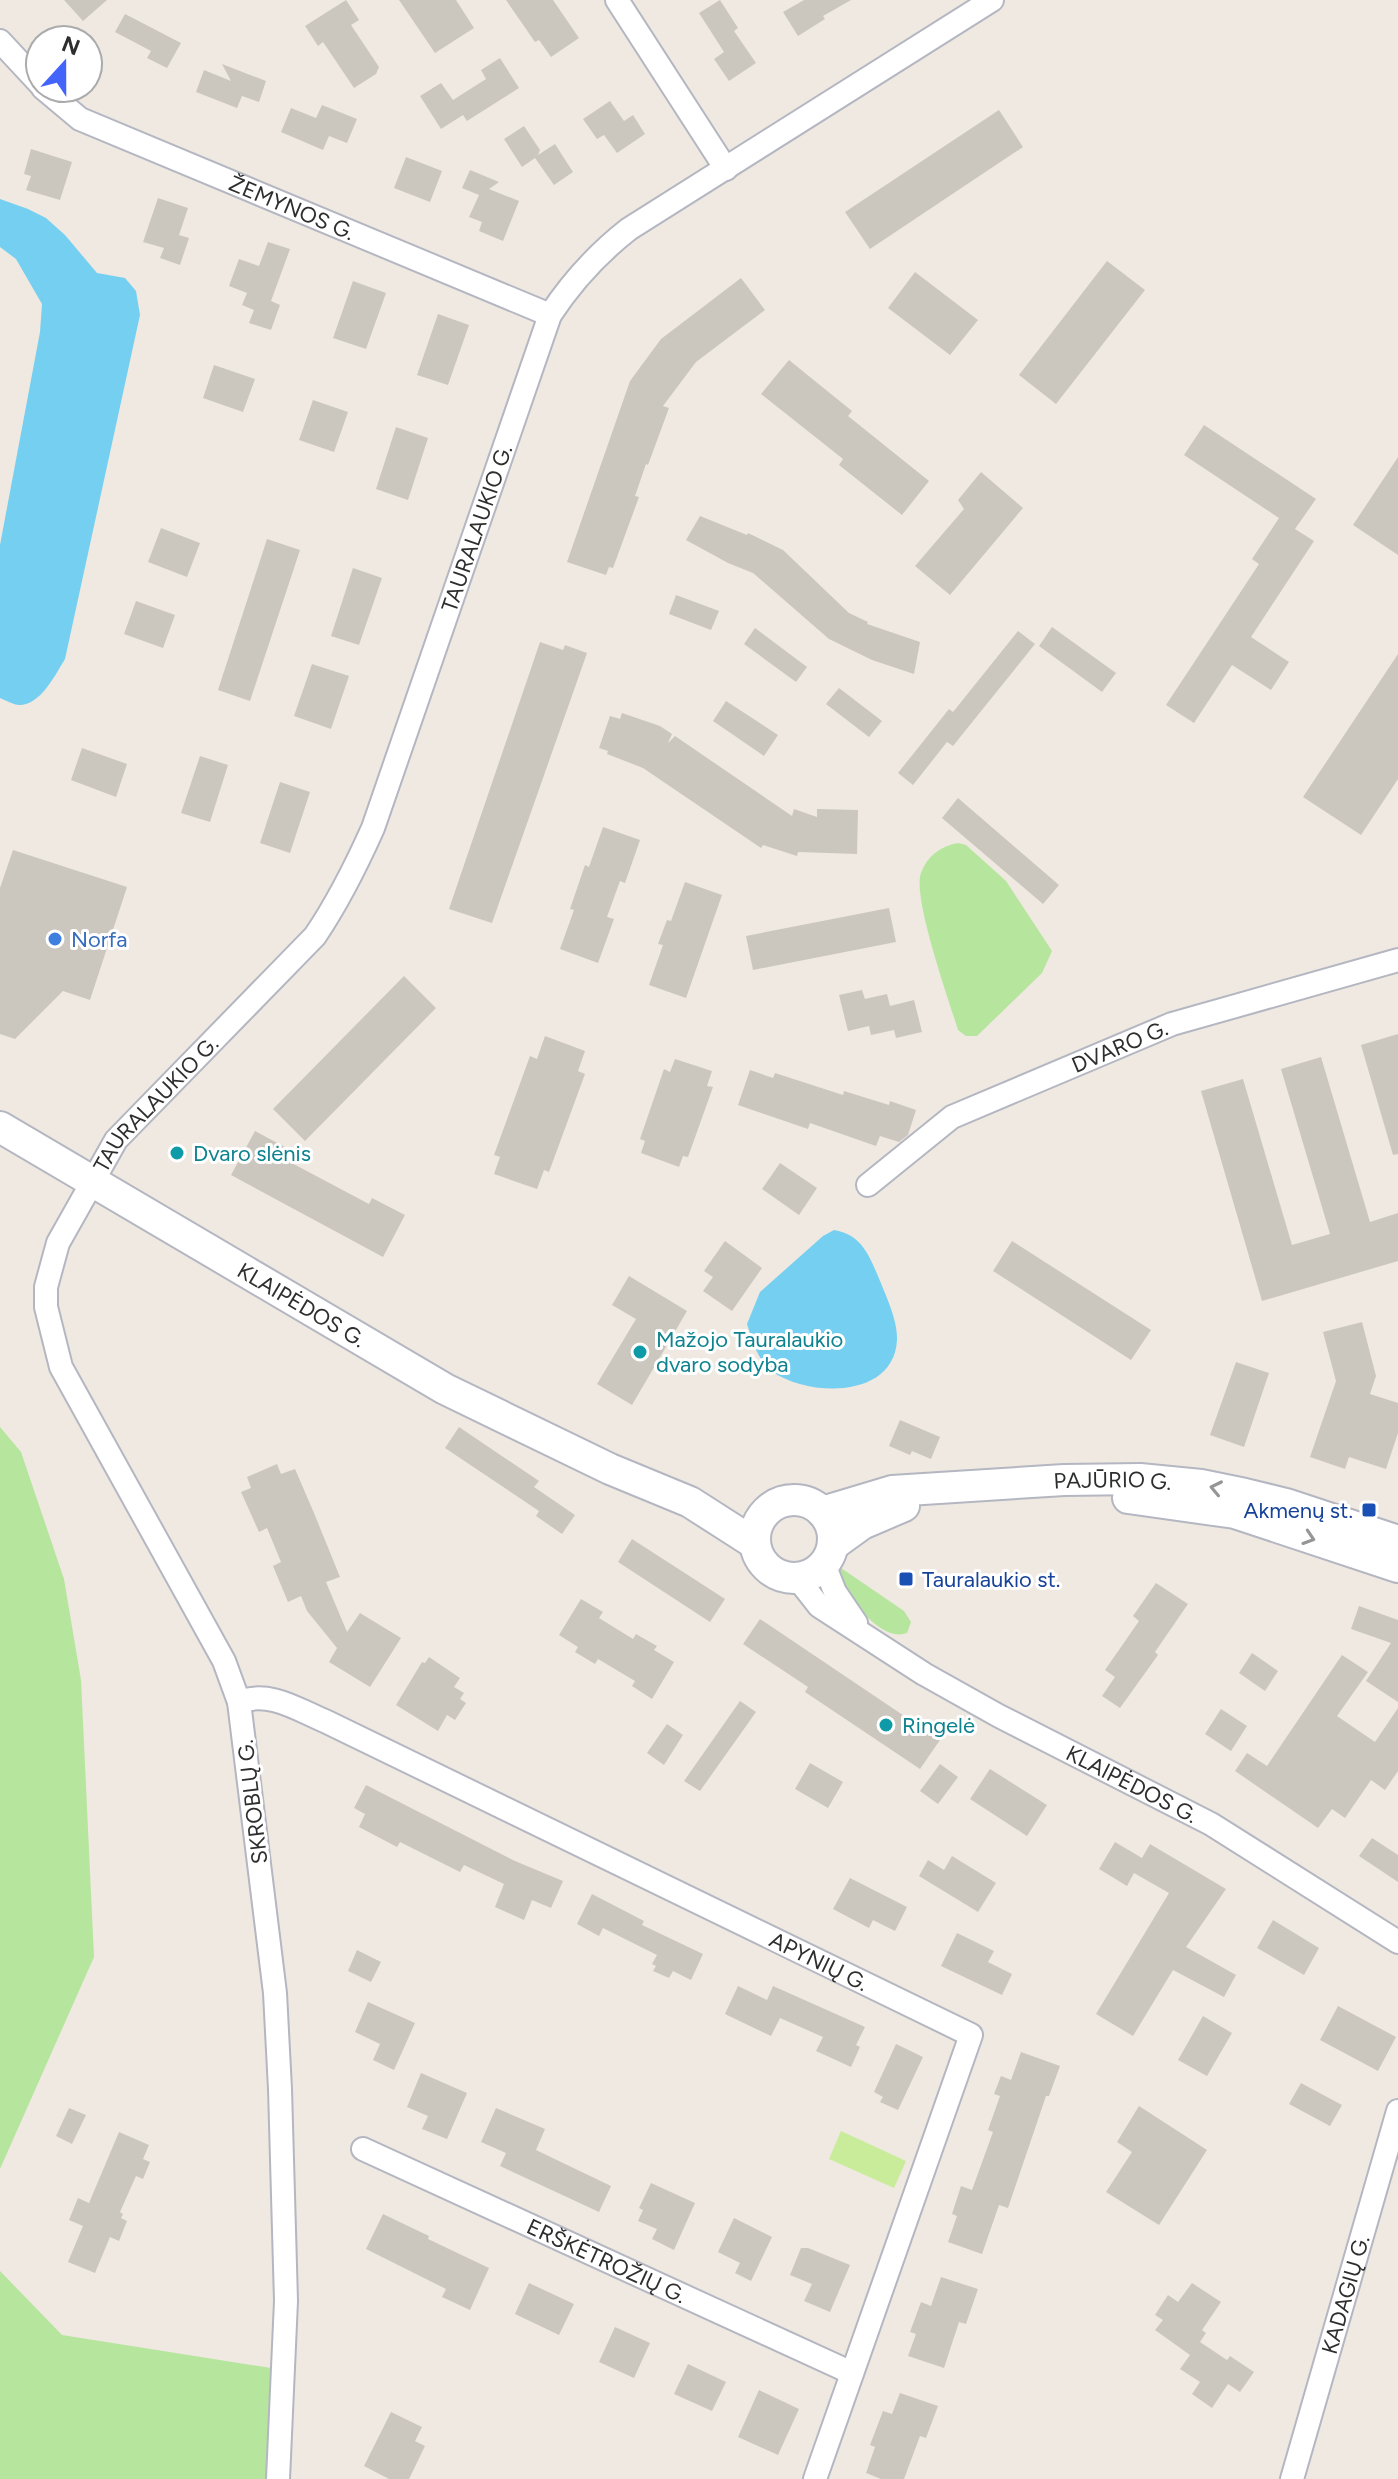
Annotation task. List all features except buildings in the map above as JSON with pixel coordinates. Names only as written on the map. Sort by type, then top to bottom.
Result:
[{"type":"main road","name":"KLAIPĖDOS G.","points":[[0,1127],[445,1389],[610,1469],[690,1502]]},
{"type":"main road","name":"PAJŪRIO G.","points":[[822,1512],[892,1491],[1140,1479],[1201,1485],[1259,1498],[1398,1541]]},
{"type":"main road","name":"PAJŪRIO G.","points":[[797,1578],[817,1571],[829,1554],[862,1524],[883,1513],[919,1503],[1042,1496],[1155,1501],[1235,1513],[1398,1567]]},
{"type":"main road","points":[[690,1502],[731,1509],[769,1508],[790,1500],[802,1501],[822,1512],[829,1522],[829,1554]]},
{"type":"main road","points":[[690,1502],[754,1543]]},
{"type":"main road","points":[[769,1508],[755,1530],[754,1543],[764,1565],[784,1577],[797,1578]]},
{"type":"street","points":[[617,0],[726,169]]},
{"type":"street","name":"TAURALAUKIO G.","points":[[91,1181],[116,1140],[315,936],[336,906],[373,828],[550,315],[568,287],[599,253],[629,229],[992,0]]},
{"type":"street","name":"ŽEMYNOS G.","points":[[0,41],[24,67]]},
{"type":"street","name":"ŽEMYNOS G.","points":[[63,104],[80,119],[550,315]]},
{"type":"street","name":"DVARO G.","points":[[868,1185],[952,1117],[1172,1024],[1398,960]]},
{"type":"street","name":"SKROBLŲ G.","points":[[91,1181],[58,1243],[46,1287],[52,1338],[61,1367],[224,1661],[239,1702],[275,1993],[280,2089],[286,2301],[278,2479]]},
{"type":"street","name":"KLAIPĖDOS G.","points":[[829,1554],[835,1592],[861,1631]]},
{"type":"street","name":"KLAIPĖDOS G.","points":[[797,1578],[819,1606],[924,1674],[999,1716],[1211,1824],[1398,1942]]},
{"type":"street","name":"APYNIŲ G.","points":[[239,1702],[252,1697],[269,1697],[327,1722],[971,2035],[815,2479]]},
{"type":"street","name":"KADAGIŲ G.","points":[[1292,2479],[1398,2111]]},
{"type":"street","name":"ERŠKĖTROŽIŲ G.","points":[[363,2149],[852,2373]]},
{"type":"green space","points":[[958,843],[966,845],[1006,881],[1052,951],[1042,973],[977,1036],[966,1036],[958,1030],[926,925],[920,885],[921,873],[931,857],[940,849]]},
{"type":"green space","points":[[0,1427],[21,1452],[64,1579],[81,1680],[94,1957],[0,2169]]},
{"type":"green space","points":[[841,1568],[904,1611],[911,1622],[907,1633],[887,1631],[866,1616],[838,1576]]},
{"type":"green space","points":[[841,2131],[906,2161],[894,2188],[829,2159]]},
{"type":"green space","points":[[0,2271],[62,2335],[271,2368],[268,2479],[0,2479]]},
{"type":"water","points":[[0,199],[46,218],[97,273],[125,278],[136,291],[140,315],[65,659],[41,695],[27,704],[19,705],[0,698],[0,545],[40,332],[42,304],[16,259],[0,247]]},
{"type":"water","points":[[834,1230],[851,1236],[867,1253],[890,1307],[897,1340],[892,1359],[881,1373],[866,1383],[847,1388],[807,1386],[773,1372],[759,1356],[747,1324],[760,1292],[823,1236]]},
{"type":"place","name":"Norfa","points":[[55,939]]},
{"type":"place","name":"Dvaro slėnis","points":[[177,1153]]},
{"type":"place","name":"Mažojo Tauralaukio dvaro sodyba","points":[[640,1352]]},
{"type":"place","name":"Akmenų st.","points":[[1369,1510]]},
{"type":"place","name":"Tauralaukio st.","points":[[906,1579]]},
{"type":"place","name":"Ringelė","points":[[886,1725]]}]
